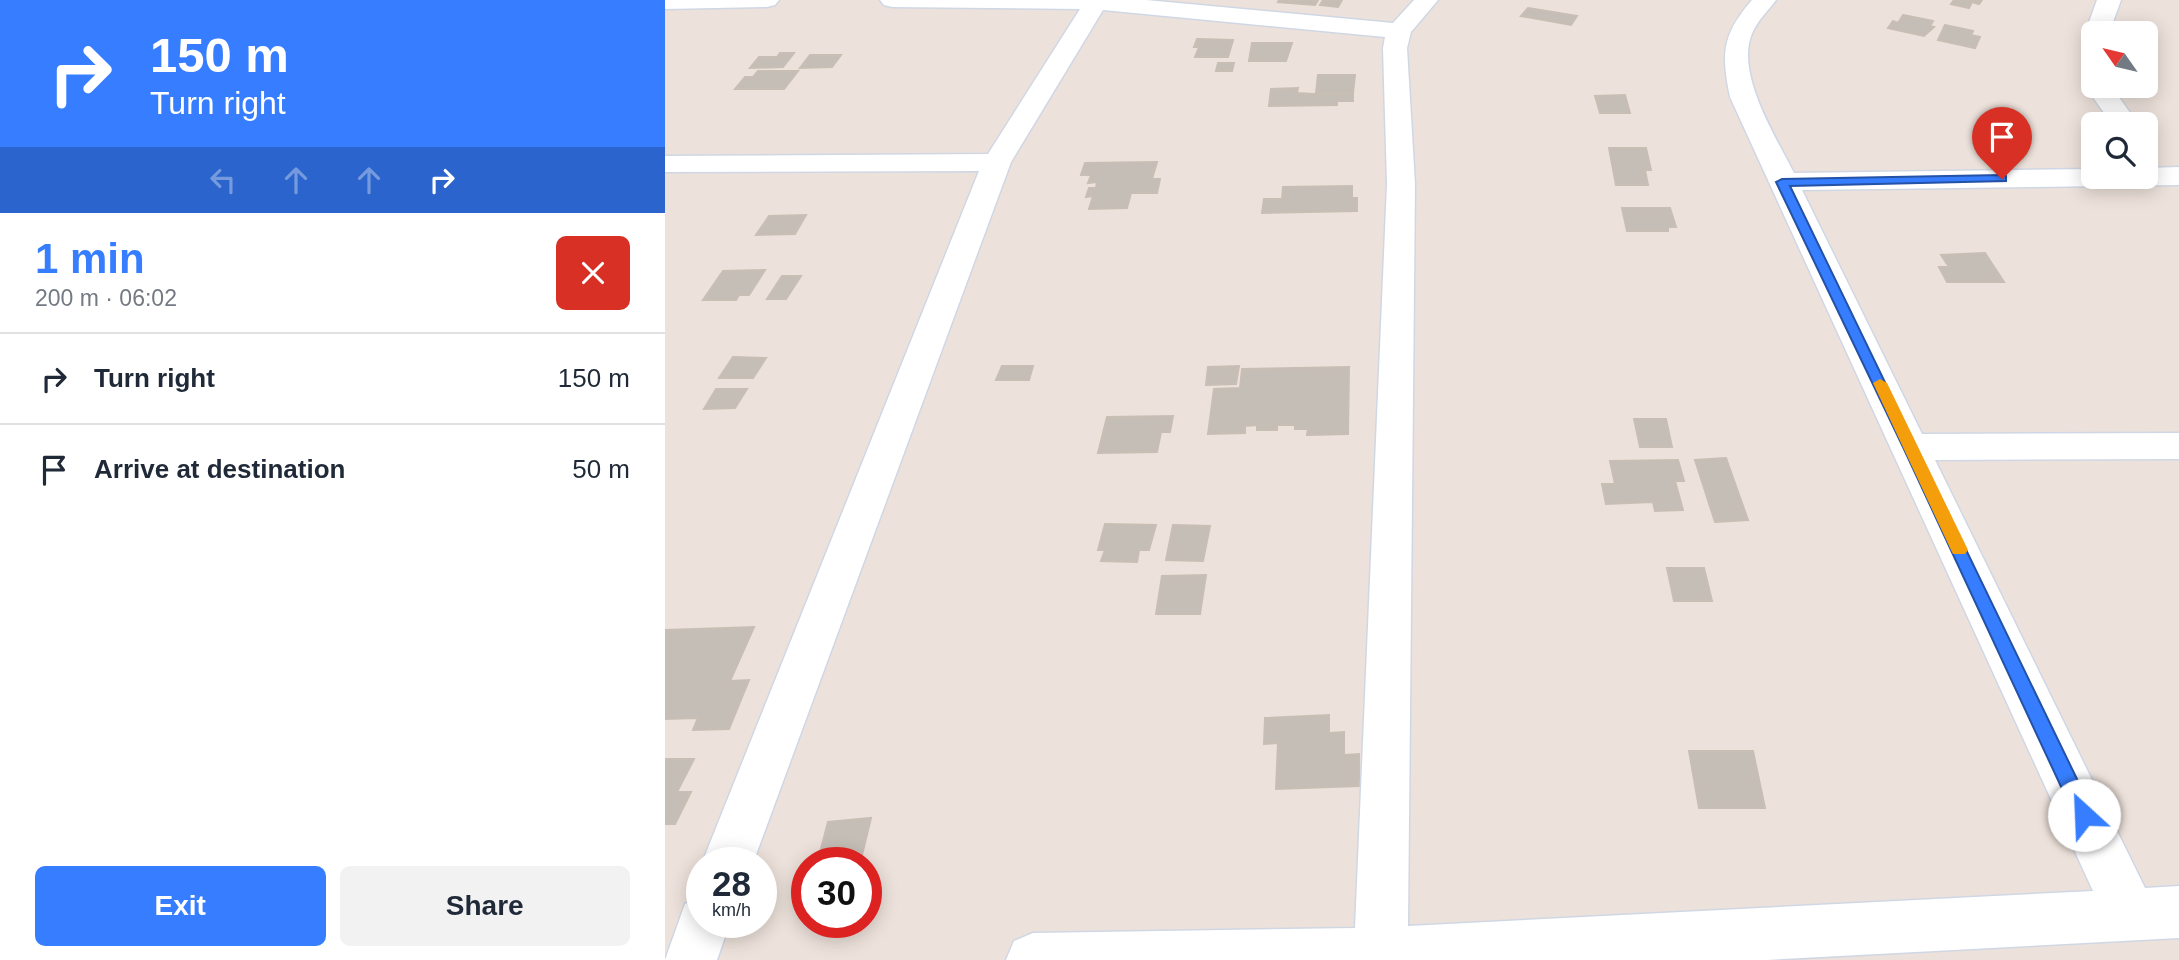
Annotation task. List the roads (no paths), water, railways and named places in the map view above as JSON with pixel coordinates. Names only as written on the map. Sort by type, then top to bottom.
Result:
[{"type":"street","points":[[665,2],[767,0]]},
{"type":"street","points":[[892,0],[1095,1],[1399,31]]},
{"type":"street","points":[[1381,954],[1401,184],[1395,48],[1399,31],[1426,0]]},
{"type":"street","points":[[1033,960],[1381,954],[2155,913],[1911,447],[1743,97],[1734,57],[1738,35],[1764,0]]},
{"type":"street","points":[[2101,21],[2109,0]]},
{"type":"street","points":[[733,847],[997,162],[1095,1]]},
{"type":"street","points":[[665,164],[997,162]]},
{"type":"street","points":[[1782,182],[2081,177]]},
{"type":"street","points":[[1911,447],[2179,446]]},
{"type":"street","points":[[689,960],[698,938]]}]
